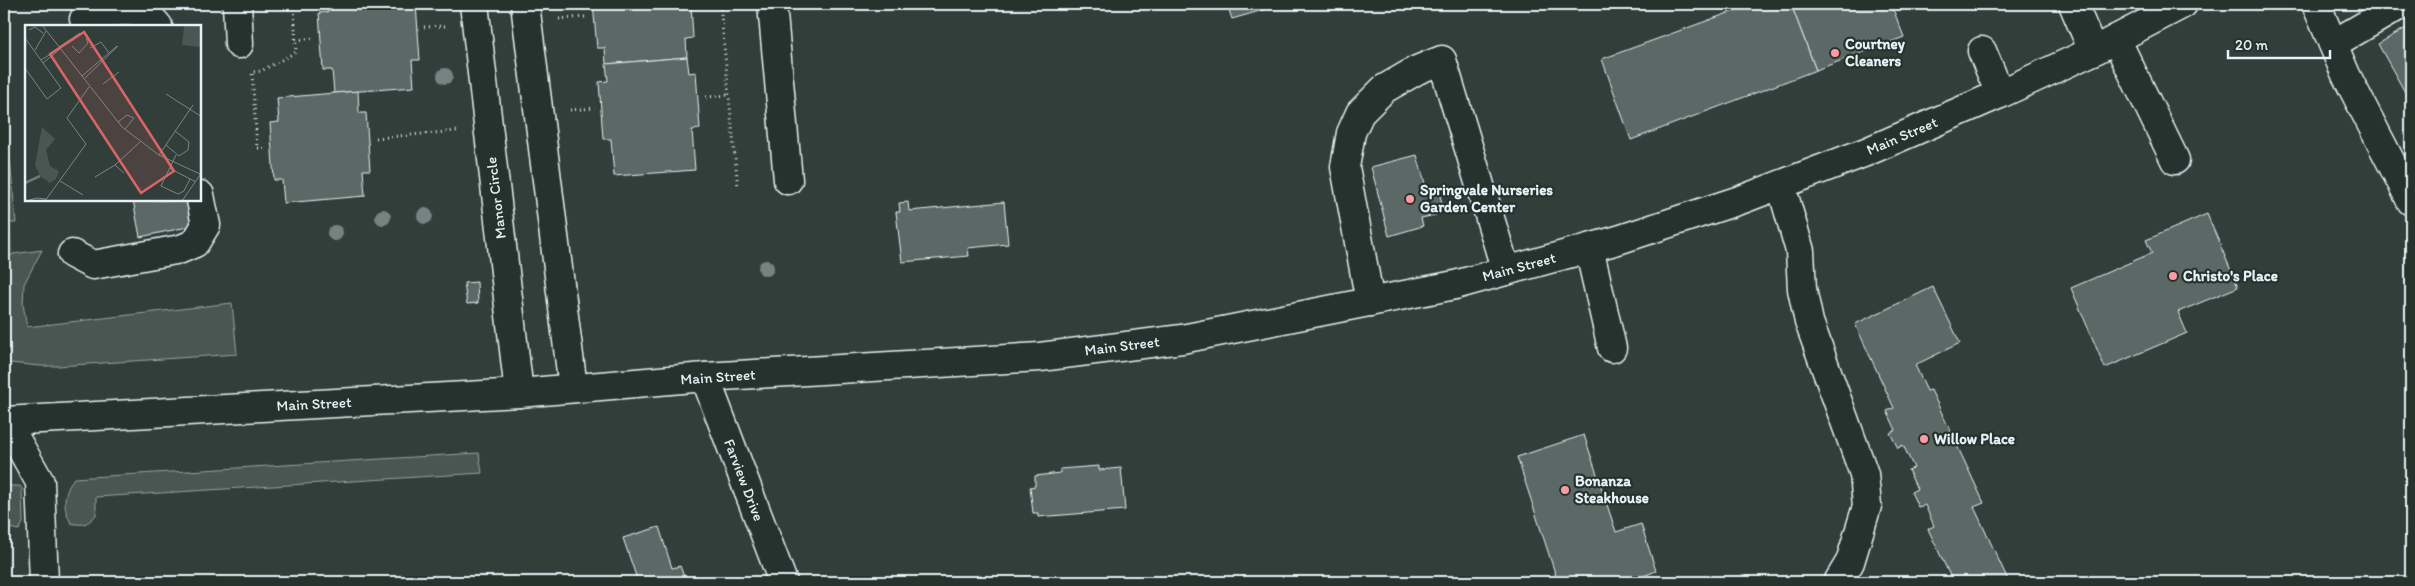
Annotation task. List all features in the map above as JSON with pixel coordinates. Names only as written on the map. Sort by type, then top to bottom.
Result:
[{"type":"main road","points":[[237,4],[239,44]]},
{"type":"main road","name":"Manor Circle","points":[[474,4],[519,393]]},
{"type":"main road","points":[[525,4],[573,388]]},
{"type":"main road","points":[[772,4],[788,180]]},
{"type":"main road","points":[[2073,4],[2104,45],[2175,160]]},
{"type":"main road","name":"Main Street","points":[[4,421],[519,393],[705,377],[1040,356],[1182,339],[1455,285],[1589,248],[1725,205],[1866,152],[2000,94],[2104,45],[2183,4]]},
{"type":"main road","points":[[2316,4],[2346,75],[2411,201]]},
{"type":"main road","points":[[2333,44],[2402,4]]},
{"type":"main road","points":[[84,19],[117,11],[135,10],[157,25]]},
{"type":"main road","points":[[1982,51],[2000,94]]},
{"type":"main road","points":[[1370,302],[1345,167],[1351,133],[1360,113],[1384,89],[1417,70],[1442,60],[1506,271]]},
{"type":"main road","points":[[1781,184],[1800,252],[1802,289],[1809,322],[1864,474],[1867,506],[1850,562],[1838,582]]},
{"type":"main road","points":[[72,254],[93,264],[181,249],[195,243],[206,226],[201,200]]},
{"type":"main road","points":[[1589,248],[1612,348]]},
{"type":"main road","name":"Farview Drive","points":[[705,377],[783,582]]},
{"type":"main road","points":[[4,421],[40,482],[44,582]]},
{"type":"path","points":[[264,148],[258,148],[252,72],[261,71],[296,52],[294,4]]},
{"type":"path","points":[[697,6],[711,4]]},
{"type":"path","points":[[720,4],[738,188]]},
{"type":"path","points":[[557,19],[585,17]]},
{"type":"path","points":[[296,40],[314,38]]},
{"type":"path","points":[[706,97],[728,95]]},
{"type":"path","points":[[567,110],[595,108]]},
{"type":"path","points":[[376,138],[463,130]]},
{"type":"shaded area","points":[[4,97],[16,223],[4,223]]},
{"type":"shaded area","points":[[4,153],[22,344],[4,345]]},
{"type":"shaded area","points":[[42,250],[24,284],[23,304],[27,327],[232,303],[237,354],[58,366],[10,363],[4,298],[4,263],[13,254]]},
{"type":"shaded area","points":[[479,453],[482,473],[96,497],[96,515],[88,522],[82,524],[71,523],[65,506],[66,495],[74,478]]},
{"type":"shaded area","points":[[8,486],[20,486],[22,489],[23,523],[19,530],[9,528]]},
{"type":"building","points":[[327,4],[416,4],[420,60],[412,60],[414,87],[334,93],[332,70],[323,70],[319,13],[328,12]]},
{"type":"building","points":[[593,4],[691,4],[693,38],[686,39],[687,57],[606,64],[605,48],[597,48]]},
{"type":"building","points":[[1227,4],[1276,4],[1277,6],[1232,19]]},
{"type":"building","points":[[1753,4],[1791,4],[1816,70],[1631,140],[1602,59]]},
{"type":"building","name":"Courtney Cleaners","points":[[1791,4],[1891,4],[1904,37],[1816,70]]},
{"type":"building","points":[[2411,25],[2411,103],[2378,44]]},
{"type":"building","points":[[687,57],[689,73],[696,72],[700,129],[692,130],[695,170],[614,176],[611,139],[603,139],[599,82],[608,81],[606,64]]},
{"type":"building","points":[[358,91],[359,113],[366,113],[370,170],[363,170],[365,196],[284,203],[282,180],[274,180],[270,123],[279,122],[277,98]]},
{"type":"building","name":"Springvale Nurseries Garden Center","points":[[1417,155],[1428,194],[1439,191],[1442,204],[1434,207],[1436,215],[1421,218],[1423,226],[1389,236],[1371,167]]},
{"type":"building","points":[[133,201],[186,201],[192,226],[140,237]]},
{"type":"building","points":[[908,202],[909,211],[1004,202],[1008,244],[968,248],[969,256],[902,262],[896,212],[900,212],[899,203]]},
{"type":"building","points":[[2207,214],[2238,287],[2178,312],[2187,333],[2105,368],[2071,288],[2152,253],[2146,240]]},
{"type":"building","points":[[477,282],[478,303],[467,304],[464,283]]},
{"type":"building","name":"Willow Place","points":[[1933,287],[1960,343],[1915,365],[1927,391],[1931,390],[1984,503],[1974,507],[2009,582],[1953,582],[1928,529],[1934,526],[1925,505],[1918,507],[1911,492],[1917,489],[1908,470],[1914,468],[1903,445],[1898,448],[1890,433],[1896,430],[1887,411],[1894,408],[1855,324]]},
{"type":"building","name":"Bonanza Steakhouse","points":[[1584,435],[1616,532],[1641,524],[1656,571],[1629,582],[1558,582],[1517,457]]},
{"type":"building","points":[[1099,466],[1099,470],[1121,468],[1125,510],[1038,517],[1038,513],[1033,513],[1030,487],[1035,486],[1035,476],[1060,473],[1060,469]]},
{"type":"building","points":[[659,527],[672,568],[680,566],[686,582],[638,582],[623,538]]},
{"type":"place","name":"Courtney Cleaners","points":[[1835,53]]},
{"type":"place","name":"Springvale Nurseries Garden Center","points":[[1410,199]]},
{"type":"place","name":"Christo's Place","points":[[2173,276]]},
{"type":"place","name":"Willow Place","points":[[1924,439]]},
{"type":"place","name":"Bonanza Steakhouse","points":[[1565,490]]}]
